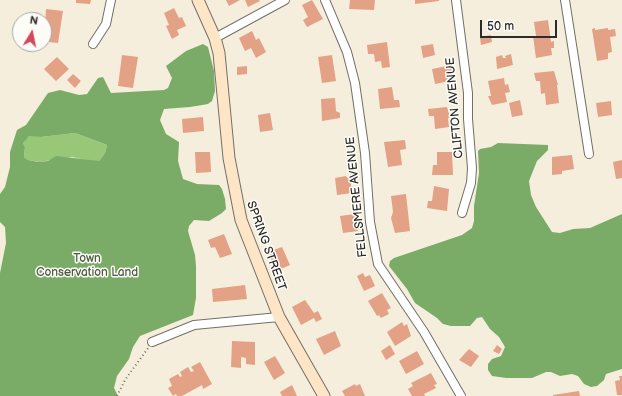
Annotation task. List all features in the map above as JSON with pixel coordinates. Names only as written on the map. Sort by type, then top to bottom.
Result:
[{"type":"street","points":[[92,44],[106,24],[112,0]]},
{"type":"street","name":"SPRING STREET","points":[[198,0],[215,38],[222,73],[229,158],[235,199],[246,235],[279,317],[324,396]]},
{"type":"street","points":[[215,38],[285,0]]},
{"type":"street","name":"FELLSMERE AVENUE","points":[[325,0],[347,52],[356,90],[365,153],[370,222],[378,264],[420,326],[461,396]]},
{"type":"street","name":"CLIFTON AVENUE","points":[[456,0],[468,88],[472,168],[471,183],[462,213]]},
{"type":"street","points":[[565,0],[589,154]]},
{"type":"street","points":[[152,342],[194,324],[279,317]]},
{"type":"path","points":[[117,396],[125,380],[152,342]]},
{"type":"green space","name":"Town Conservation Land","points":[[203,44],[208,47],[214,71],[215,91],[212,101],[208,104],[190,107],[164,109],[160,120],[166,134],[179,142],[178,161],[183,179],[197,184],[219,185],[225,199],[226,209],[209,221],[194,220],[189,226],[188,231],[195,255],[196,266],[196,298],[193,315],[140,336],[133,347],[129,359],[117,376],[114,388],[118,396],[0,396],[0,273],[6,243],[5,227],[0,222],[0,194],[5,187],[10,167],[10,152],[17,130],[26,125],[48,93],[60,90],[79,95],[87,94],[98,78],[103,77],[111,93],[164,90],[168,88],[172,78],[166,66],[186,51]],"holes":[[[75,133],[107,145],[105,153],[99,161],[56,156],[48,161],[38,162],[28,160],[24,157],[25,147],[23,143],[29,136],[41,137]]]},
{"type":"green space","points":[[75,133],[107,145],[105,153],[99,161],[72,157],[39,162],[28,160],[24,157],[25,147],[23,143],[27,137],[32,135],[41,137]]},
{"type":"green space","points":[[498,143],[548,145],[548,150],[537,161],[529,181],[531,195],[536,207],[552,232],[560,233],[573,229],[590,228],[622,214],[622,369],[606,374],[604,380],[597,386],[591,387],[584,384],[578,376],[572,374],[560,376],[551,372],[546,372],[532,378],[506,378],[492,376],[488,370],[488,364],[492,359],[501,356],[505,347],[499,337],[490,329],[482,317],[477,318],[470,326],[451,326],[443,324],[415,303],[407,289],[389,266],[390,261],[394,258],[462,235],[472,228],[479,173],[478,151]]},
{"type":"building","points":[[76,0],[91,0],[90,4],[76,3]]},
{"type":"building","points":[[226,0],[240,0],[229,6]]},
{"type":"building","points":[[245,0],[259,0],[260,1],[248,7]]},
{"type":"building","points":[[312,0],[323,19],[307,27],[303,20],[308,17],[302,5]]},
{"type":"building","points":[[350,0],[375,0],[374,10],[349,9]]},
{"type":"building","points":[[415,0],[439,0],[439,1],[415,4]]},
{"type":"building","points":[[174,8],[179,18],[182,17],[186,26],[177,30],[179,35],[172,39],[166,26],[169,25],[164,13]]},
{"type":"building","points":[[46,9],[63,11],[58,43],[52,42],[52,12],[46,12]]},
{"type":"building","points":[[548,20],[551,42],[554,41],[554,48],[551,48],[552,55],[536,58],[533,36],[536,36],[534,22]]},
{"type":"building","points":[[595,28],[595,30],[608,28],[608,30],[615,29],[616,36],[610,37],[612,52],[608,53],[608,59],[597,61],[592,29]]},
{"type":"building","points":[[252,31],[256,40],[259,38],[266,52],[256,58],[251,48],[245,51],[239,38]]},
{"type":"building","points":[[491,35],[492,42],[481,45],[480,37]]},
{"type":"building","points":[[387,42],[390,67],[382,68],[381,61],[375,62],[374,54],[368,54],[367,45]]},
{"type":"building","points":[[433,44],[435,55],[423,58],[421,46]]},
{"type":"building","points":[[511,54],[513,65],[497,69],[496,57],[502,55],[503,58],[506,58],[505,56]]},
{"type":"building","points":[[122,55],[138,57],[133,88],[118,86]]},
{"type":"building","points":[[332,55],[336,81],[322,83],[318,57]]},
{"type":"building","points":[[57,57],[69,69],[56,81],[44,69]]},
{"type":"building","points":[[452,65],[454,77],[448,78],[449,81],[435,84],[432,69]]},
{"type":"building","points":[[247,66],[247,74],[237,75],[237,67]]},
{"type":"building","points":[[554,71],[558,85],[559,103],[546,105],[545,93],[541,94],[540,81],[536,81],[534,73]]},
{"type":"building","points":[[73,74],[81,81],[75,88],[67,80]]},
{"type":"building","points":[[504,78],[505,85],[508,84],[510,92],[505,93],[507,102],[492,105],[488,96],[491,96],[488,81]]},
{"type":"building","points":[[392,87],[394,100],[399,100],[400,107],[380,109],[378,89]]},
{"type":"building","points":[[335,98],[336,111],[340,113],[340,118],[322,121],[321,99]]},
{"type":"building","points":[[520,100],[523,115],[512,117],[509,103]]},
{"type":"building","points":[[611,101],[612,115],[598,117],[596,103]]},
{"type":"building","points":[[447,107],[450,117],[448,118],[449,127],[435,129],[434,116],[429,116],[428,109]]},
{"type":"building","points":[[270,113],[273,130],[260,132],[258,115]]},
{"type":"building","points":[[203,117],[204,131],[183,133],[182,119]]},
{"type":"building","points":[[405,140],[406,149],[400,150],[402,165],[388,167],[384,142]]},
{"type":"building","points":[[195,152],[210,152],[211,172],[196,173]]},
{"type":"building","points":[[437,152],[452,152],[453,175],[432,175],[433,165],[437,165]]},
{"type":"building","points":[[572,155],[574,169],[562,171],[562,174],[552,175],[552,157]]},
{"type":"building","points":[[622,160],[622,178],[616,179],[613,162]]},
{"type":"building","points":[[346,176],[347,178],[350,177],[352,193],[337,195],[335,178]]},
{"type":"building","points":[[434,186],[449,189],[447,211],[427,208],[428,201],[432,201]]},
{"type":"building","points":[[406,194],[410,231],[395,233],[391,218],[393,212],[391,196]]},
{"type":"building","points":[[355,214],[358,231],[343,233],[340,216]]},
{"type":"building","points":[[224,234],[232,254],[220,258],[215,247],[211,248],[208,240]]},
{"type":"building","points":[[282,247],[290,265],[276,271],[268,252]]},
{"type":"building","points":[[363,273],[365,277],[370,275],[375,286],[364,291],[357,276]]},
{"type":"building","points":[[245,285],[247,299],[213,302],[212,289]]},
{"type":"building","points":[[382,293],[391,308],[387,310],[389,314],[381,318],[379,315],[377,316],[368,301]]},
{"type":"building","points":[[305,300],[314,313],[318,311],[322,319],[316,322],[314,318],[301,325],[292,307]]},
{"type":"building","points":[[402,322],[404,326],[407,324],[411,336],[395,346],[387,332]]},
{"type":"building","points":[[335,331],[341,346],[324,355],[316,339]]},
{"type":"building","points":[[232,341],[255,342],[255,365],[246,364],[246,358],[241,357],[241,368],[231,367]]},
{"type":"building","points":[[390,345],[395,354],[386,360],[381,351]]},
{"type":"building","points":[[497,345],[502,349],[499,354],[493,351]]},
{"type":"building","points":[[469,349],[479,356],[471,367],[459,360]]},
{"type":"building","points":[[417,351],[424,364],[406,374],[399,361]]},
{"type":"building","points":[[275,356],[285,373],[274,380],[264,362]]},
{"type":"building","points":[[200,362],[212,384],[203,389],[202,385],[182,396],[177,396],[176,394],[173,396],[168,388],[172,386],[169,379],[178,374],[180,377],[182,376],[180,372],[188,367],[191,372],[194,371],[191,367]]},
{"type":"building","points":[[431,373],[437,384],[434,385],[436,388],[424,394],[425,396],[412,396],[408,389],[413,386],[411,383]]},
{"type":"building","points":[[619,376],[622,376],[622,395],[617,395],[615,381],[620,380]]},
{"type":"building","points":[[355,384],[356,386],[360,384],[365,396],[345,396],[342,391]]},
{"type":"building","points":[[292,385],[297,396],[282,396],[280,392]]},
{"type":"building","points":[[579,391],[580,396],[553,396],[553,395]]}]
